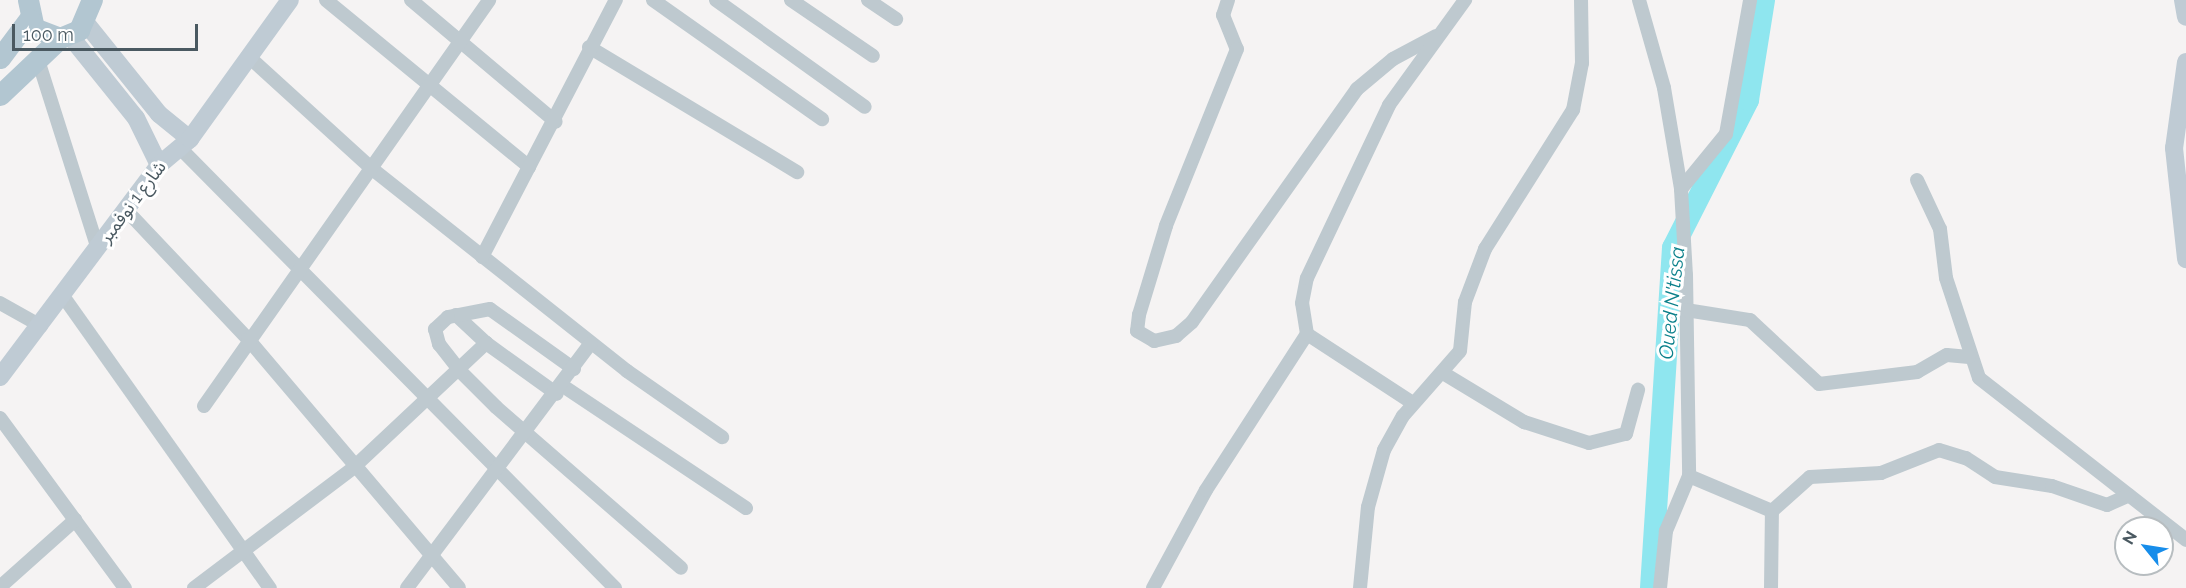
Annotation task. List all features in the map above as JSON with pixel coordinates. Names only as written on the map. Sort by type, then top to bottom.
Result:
[{"type":"main road","name":"شارع 1 نوفمبر","points":[[0,377],[41,326],[159,165],[185,143],[290,0]]},
{"type":"main road","points":[[2183,0],[2186,17]]},
{"type":"main road","points":[[28,6],[42,34],[81,18]]},
{"type":"main road","points":[[0,58],[28,6]]},
{"type":"main road","points":[[0,95],[81,18]]},
{"type":"main road","points":[[81,18],[185,143]]},
{"type":"main road","points":[[81,18],[148,139],[159,165]]},
{"type":"main road","points":[[2186,62],[2174,148],[2186,259]]},
{"type":"main road","points":[[148,139],[168,122]]},
{"type":"street","points":[[326,0],[430,89],[529,166]]},
{"type":"street","points":[[411,0],[462,38],[556,122]]},
{"type":"street","points":[[204,406],[248,339],[430,89],[489,0]]},
{"type":"street","points":[[482,257],[529,166],[556,122],[589,47],[616,0]]},
{"type":"street","points":[[653,0],[822,119]]},
{"type":"street","points":[[716,0],[866,107]]},
{"type":"street","points":[[791,0],[873,56]]},
{"type":"street","points":[[868,0],[896,19]]},
{"type":"street","points":[[1228,0],[1223,15],[1237,49],[1167,226],[1139,315],[1137,331],[1154,341],[1176,336],[1192,322],[1357,89],[1393,59],[1436,36]]},
{"type":"street","points":[[1153,588],[1206,490],[1307,334],[1302,303],[1312,266],[1389,105],[1436,36],[1465,0]]},
{"type":"street","points":[[1360,588],[1377,467],[1413,403],[1443,373],[1460,351],[1465,302],[1485,249],[1573,110],[1582,63],[1581,0]]},
{"type":"street","points":[[1640,0],[1664,88],[1681,189],[1686,310],[1689,476],[1666,531],[1660,588]]},
{"type":"street","points":[[1681,189],[1726,134],[1750,0]]},
{"type":"street","points":[[589,47],[796,172]]},
{"type":"street","points":[[248,56],[371,168],[591,343],[722,437]]},
{"type":"street","points":[[38,60],[98,249]]},
{"type":"street","points":[[185,143],[298,270],[615,588]]},
{"type":"street","points":[[1917,180],[1940,229],[1942,263],[1969,357],[1979,378],[2011,407],[2186,540]]},
{"type":"street","points":[[126,210],[248,339],[353,468],[459,588]]},
{"type":"street","points":[[63,296],[270,588]]},
{"type":"street","points":[[0,303],[41,326]]},
{"type":"street","points":[[574,369],[495,310],[456,315],[435,329],[460,371],[527,434],[681,568]]},
{"type":"street","points":[[1686,310],[1750,320],[1819,384],[1917,372],[1947,355],[1969,357]]},
{"type":"street","points":[[456,315],[486,343],[746,508]]},
{"type":"street","points":[[1307,334],[1413,403]]},
{"type":"street","points":[[194,588],[353,468],[460,371],[486,343]]},
{"type":"street","points":[[407,588],[527,434],[591,343]]},
{"type":"street","points":[[1443,373],[1524,422],[1589,442],[1626,434],[1638,390]]},
{"type":"street","points":[[0,418],[125,588]]},
{"type":"street","points":[[1772,588],[1772,511],[1810,477],[1881,473],[1939,450],[1966,458],[1995,477],[2052,486],[2107,505],[2129,495]]},
{"type":"street","points":[[1689,476],[1772,511]]},
{"type":"street","points":[[0,587],[75,520]]},
{"type":"waterway","name":"Oued N'tissa","points":[[1651,588],[1673,248],[1748,100],[1764,0]]}]
